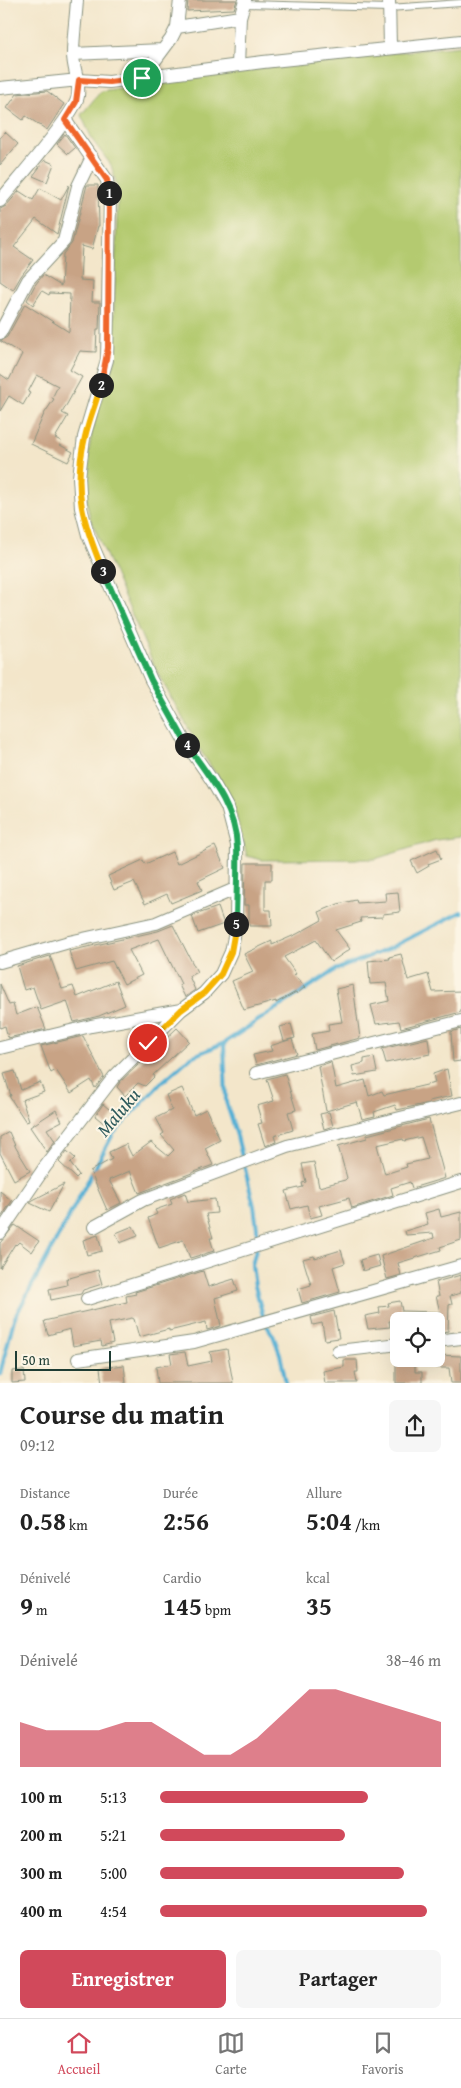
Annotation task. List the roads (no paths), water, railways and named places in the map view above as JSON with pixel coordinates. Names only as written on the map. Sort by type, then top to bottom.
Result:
[{"type":"street","points":[[0,201],[65,120],[76,102],[79,80],[74,68],[73,54],[78,0]]},
{"type":"street","points":[[142,78],[177,27],[180,0]]},
{"type":"street","points":[[238,65],[240,17],[244,2]]},
{"type":"street","points":[[389,4],[390,48]]},
{"type":"street","points":[[177,27],[240,17]]},
{"type":"street","points":[[0,88],[79,80],[109,82],[238,65],[461,41]]},
{"type":"street","points":[[73,54],[162,50]]},
{"type":"street","points":[[0,1233],[45,1167],[114,1077],[181,1010],[204,993],[221,974],[231,952],[236,927],[237,845],[227,807],[211,779],[184,740],[151,680],[113,596],[84,523],[79,492],[79,477],[84,437],[107,360],[110,194],[107,180],[65,120]]},
{"type":"street","points":[[0,333],[28,280],[64,241],[78,186],[92,157]]},
{"type":"street","points":[[0,962],[69,942],[156,923],[235,889]]},
{"type":"street","points":[[0,1048],[91,1026],[181,1010]]},
{"type":"street","points":[[256,1073],[461,1022]]},
{"type":"street","points":[[94,1227],[143,1200],[287,1146],[461,1103]]},
{"type":"street","points":[[87,1299],[461,1182]]},
{"type":"street","points":[[78,1359],[194,1342],[461,1266]]},
{"type":"street","points":[[445,1340],[461,1338]]},
{"type":"street","points":[[338,1350],[390,1345]]},
{"type":"lane","points":[[244,2],[461,3]]},
{"type":"waterway","name":"Maluku","points":[[0,1374],[14,1319],[113,1134],[161,1083],[191,1057],[224,1043],[335,970],[388,949],[461,912]]},
{"type":"waterway","points":[[224,1043],[226,1102],[237,1136],[254,1206],[257,1228],[257,1245],[252,1265],[255,1286],[265,1323],[273,1335],[280,1354],[286,1383]]}]
